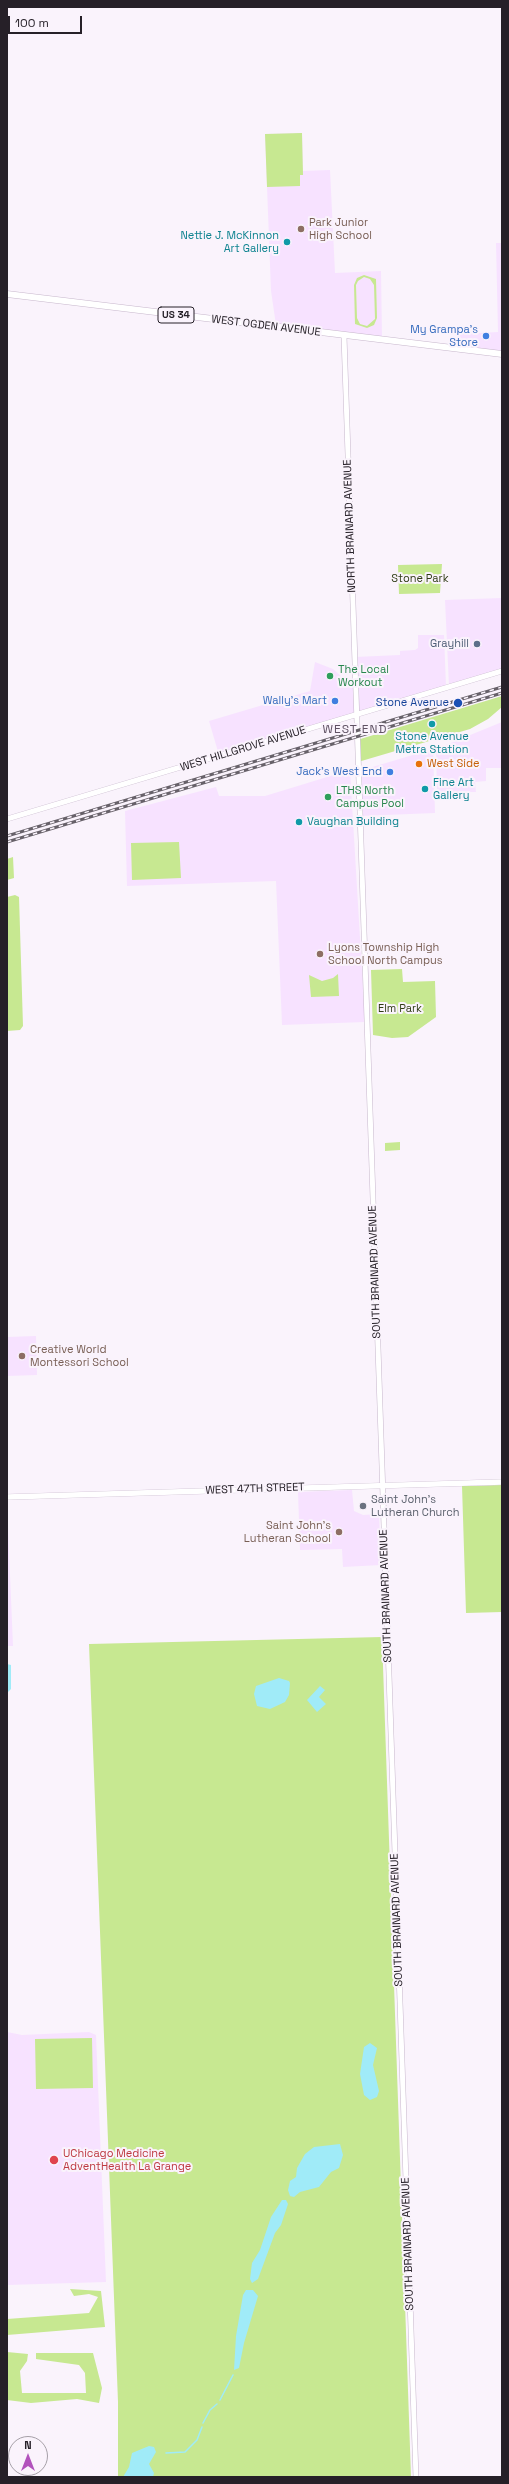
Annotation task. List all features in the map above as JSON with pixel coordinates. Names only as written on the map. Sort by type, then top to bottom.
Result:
[{"type":"main road","name":"WEST OGDEN AVENUE","points":[[7,294],[502,354]]},
{"type":"main road","name":"WEST 47TH STREET","points":[[7,1497],[502,1482]]},
{"type":"street","name":"NORTH BRAINARD AVENUE","points":[[344,336],[357,715]]},
{"type":"street","name":"WEST HILLGROVE AVENUE","points":[[7,819],[502,671]]},
{"type":"street","name":"SOUTH BRAINARD AVENUE","points":[[357,715],[416,2477]]},
{"type":"shaded area","name":"Park Junior High School","points":[[302,133],[303,171],[330,170],[335,273],[381,271],[382,338],[276,325],[271,291],[265,134]]},
{"type":"shaded area","points":[[496,243],[502,243],[502,354],[460,349],[460,334],[498,332]]},
{"type":"shaded area","points":[[502,598],[502,669],[449,686],[445,600]]},
{"type":"shaded area","points":[[418,635],[444,635],[446,686],[358,713],[355,657],[400,655],[400,651],[415,650],[418,648]]},
{"type":"shaded area","points":[[315,662],[333,669],[349,683],[355,691],[356,714],[219,755],[209,721],[310,691]]},
{"type":"shaded area","points":[[502,722],[502,768],[486,768],[486,781],[475,782],[476,792],[437,792],[436,749]]},
{"type":"shaded area","points":[[433,749],[435,813],[360,816],[359,771]]},
{"type":"shaded area","name":"Lyons Township High School North Campus","points":[[350,770],[365,1022],[282,1025],[276,881],[127,886],[125,811],[216,787],[219,796],[265,796]]},
{"type":"shaded area","name":"Creative World Montessori School","points":[[36,1336],[37,1375],[7,1376],[7,1337]]},
{"type":"shaded area","name":"Saint John's Lutheran School","points":[[352,1490],[354,1511],[363,1515],[379,1514],[381,1565],[343,1567],[342,1549],[300,1550],[298,1492]]},
{"type":"shaded area","points":[[7,1503],[13,1646],[7,1646]]},
{"type":"shaded area","name":"UChicago Medicine AdventHealth La Grange","points":[[7,2032],[22,2035],[89,2032],[96,2035],[106,2282],[7,2285]]},
{"type":"green space","points":[[302,133],[303,175],[300,175],[300,186],[267,187],[265,134]]},
{"type":"green space","points":[[364,275],[376,279],[377,318],[374,325],[367,328],[355,324],[354,285],[357,278]],"holes":[[[364,277],[370,279],[374,285],[375,319],[367,326],[360,324],[357,318],[356,285],[358,281]]]},
{"type":"green space","name":"Stone Park","points":[[442,564],[440,593],[399,594],[398,565]]},
{"type":"green space","points":[[502,696],[502,707],[488,719],[470,729],[358,762],[357,740]]},
{"type":"green space","points":[[179,842],[181,878],[132,880],[131,843]]},
{"type":"green space","points":[[13,857],[14,878],[7,880],[7,859]]},
{"type":"green space","points":[[15,895],[19,897],[23,1026],[20,1030],[7,1031],[7,897]]},
{"type":"green space","name":"Elm Park","points":[[402,969],[403,982],[435,981],[436,1017],[408,1037],[392,1038],[373,1035],[371,970]]},
{"type":"green space","points":[[338,974],[339,996],[311,997],[309,975],[322,981],[333,978]]},
{"type":"green space","points":[[400,1142],[400,1150],[385,1151],[385,1143]]},
{"type":"green space","points":[[502,1485],[502,1612],[466,1613],[462,1486]]},
{"type":"green space","points":[[382,1637],[411,2477],[118,2477],[118,2402],[89,1644]]},
{"type":"green space","points":[[92,2038],[93,2088],[36,2089],[35,2039]]},
{"type":"green space","points":[[70,2289],[101,2291],[105,2327],[7,2335],[7,2319],[89,2313],[98,2297],[89,2294],[74,2296]]},
{"type":"green space","points":[[7,2352],[28,2354],[27,2361],[20,2371],[22,2393],[86,2393],[85,2373],[79,2365],[36,2359],[36,2353],[93,2353],[102,2388],[99,2403],[77,2399],[31,2403],[7,2400]]},
{"type":"water","points":[[7,1664],[11,1665],[11,1689],[7,1693]]},
{"type":"water","points":[[279,1678],[289,1681],[290,1683],[289,1695],[285,1702],[270,1709],[257,1706],[254,1694],[256,1686]]},
{"type":"water","points":[[320,1686],[325,1690],[319,1697],[326,1704],[317,1712],[307,1700]]},
{"type":"water","points":[[370,2043],[377,2048],[373,2065],[379,2091],[377,2097],[370,2100],[364,2095],[360,2074],[364,2047]]},
{"type":"water","points":[[340,2144],[343,2155],[339,2168],[331,2172],[319,2187],[300,2192],[294,2197],[290,2196],[288,2190],[290,2181],[296,2177],[297,2168],[305,2154],[314,2147]]},
{"type":"water","points":[[282,2200],[286,2200],[288,2204],[281,2225],[275,2233],[258,2279],[252,2283],[250,2279],[252,2263],[260,2250],[271,2217]]},
{"type":"water","points":[[246,2290],[253,2290],[258,2296],[244,2343],[239,2368],[234,2370],[236,2336],[243,2295]]},
{"type":"water","points":[[149,2446],[154,2447],[156,2452],[149,2464],[154,2473],[153,2477],[123,2477],[129,2467],[132,2453]]},
{"type":"waterway","points":[[220,2400],[233,2375]]},
{"type":"waterway","points":[[203,2423],[210,2410],[217,2404]]},
{"type":"waterway","points":[[166,2453],[185,2452],[197,2440],[202,2427]]},
{"type":"railway","points":[[7,836],[502,687]]},
{"type":"railway","points":[[7,842],[502,693]]},
{"type":"place","name":"Park Junior High School","points":[[301,229]]},
{"type":"place","name":"Nettie J. McKinnon Art Gallery","points":[[287,242]]},
{"type":"place","name":"My Grampa's Store","points":[[486,336]]},
{"type":"place","name":"Grayhill","points":[[477,644]]},
{"type":"place","name":"The Local Workout","points":[[330,676]]},
{"type":"place","name":"Wally's Mart","points":[[335,701]]},
{"type":"place","name":"Stone Avenue","points":[[458,703]]},
{"type":"place","name":"Stone Avenue Metra Station","points":[[432,724]]},
{"type":"place","name":"West Side","points":[[419,764]]},
{"type":"place","name":"Jack's West End","points":[[390,772]]},
{"type":"place","name":"Fine Art Gallery","points":[[425,789]]},
{"type":"place","name":"LTHS North Campus Pool","points":[[328,797]]},
{"type":"place","name":"Vaughan Building","points":[[299,822]]},
{"type":"place","name":"Lyons Township High School North Campus","points":[[320,954]]},
{"type":"place","name":"Creative World Montessori School","points":[[22,1356]]},
{"type":"place","name":"Saint John's Lutheran Church","points":[[363,1506]]},
{"type":"place","name":"Saint John's Lutheran School","points":[[339,1532]]},
{"type":"place","name":"UChicago Medicine AdventHealth La Grange","points":[[54,2160]]},
{"type":"district","name":"WEST END","points":[[355,730]]}]
